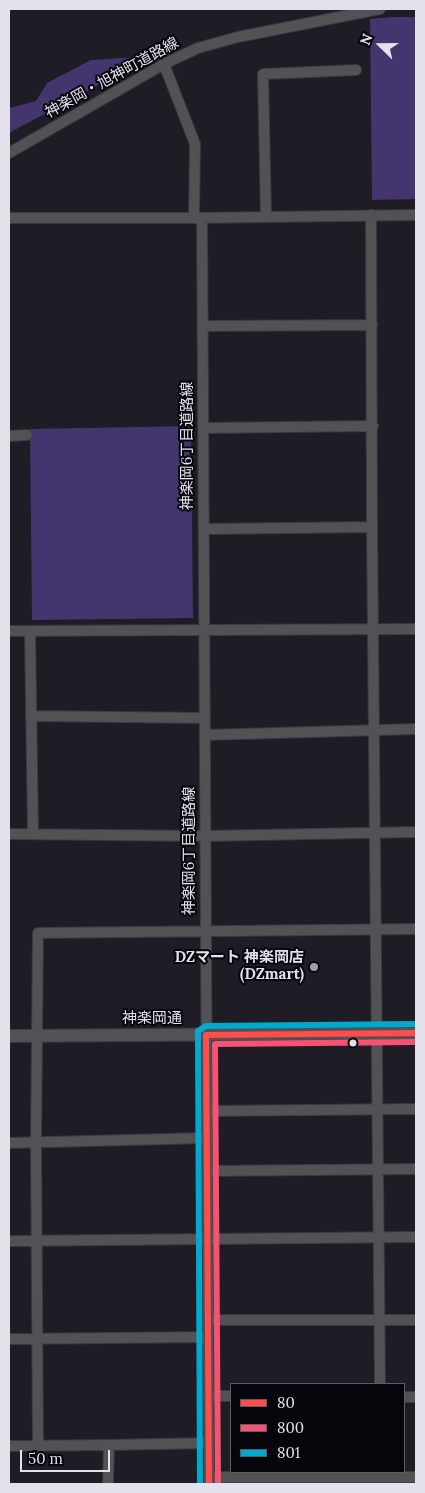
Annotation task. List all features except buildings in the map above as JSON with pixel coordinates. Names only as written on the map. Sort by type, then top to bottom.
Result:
[{"type":"street","name":"神楽岡・旭神町道路線","points":[[9,153],[164,64],[198,48],[380,9]]},
{"type":"street","name":"神楽岡6丁目道路線","points":[[164,64],[195,144],[203,326],[209,1481]]},
{"type":"street","points":[[266,216],[263,74],[356,70]]},
{"type":"street","points":[[371,215],[380,1383]]},
{"type":"street","points":[[9,218],[416,215]]},
{"type":"street","points":[[203,326],[372,325]]},
{"type":"street","points":[[203,428],[373,426]]},
{"type":"street","points":[[9,436],[27,435]]},
{"type":"street","points":[[204,529],[372,527]]},
{"type":"street","points":[[9,631],[416,629]]},
{"type":"street","points":[[30,631],[32,834]]},
{"type":"street","points":[[31,716],[204,718]]},
{"type":"street","points":[[205,735],[416,729]]},
{"type":"street","points":[[9,834],[205,836],[416,832]]},
{"type":"street","points":[[38,1446],[36,1142],[38,933],[416,929]]},
{"type":"street","name":"神楽岡通","points":[[9,1036],[416,1033]]},
{"type":"street","points":[[206,1111],[416,1109]]},
{"type":"street","points":[[9,1143],[207,1138]]},
{"type":"street","points":[[207,1171],[416,1169]]},
{"type":"street","points":[[9,1241],[416,1238]]},
{"type":"street","points":[[208,1320],[416,1320]]},
{"type":"street","points":[[9,1339],[208,1337]]},
{"type":"street","points":[[208,1396],[230,1396]]},
{"type":"street","points":[[9,1446],[209,1443]]},
{"type":"street","points":[[108,1484],[109,1445]]},
{"type":"street","points":[[209,1481],[416,1477]]},
{"type":"shaded area","points":[[416,17],[416,199],[372,200],[370,19]]},
{"type":"shaded area","points":[[138,57],[141,62],[9,133],[9,108],[36,101],[47,83],[91,60]]},
{"type":"shaded area","points":[[191,426],[193,618],[32,620],[30,429]]},
{"type":"transit line","name":"801","points":[[200,1484],[198,1031],[206,1026],[416,1024]]},
{"type":"transit line","name":"80","points":[[209,1484],[206,1035],[416,1033]]},
{"type":"transit line","name":"800","points":[[218,1484],[215,1044],[416,1042]]},
{"type":"place","name":"DZマート 神楽岡店 (DZmart)","points":[[314,967]]}]
